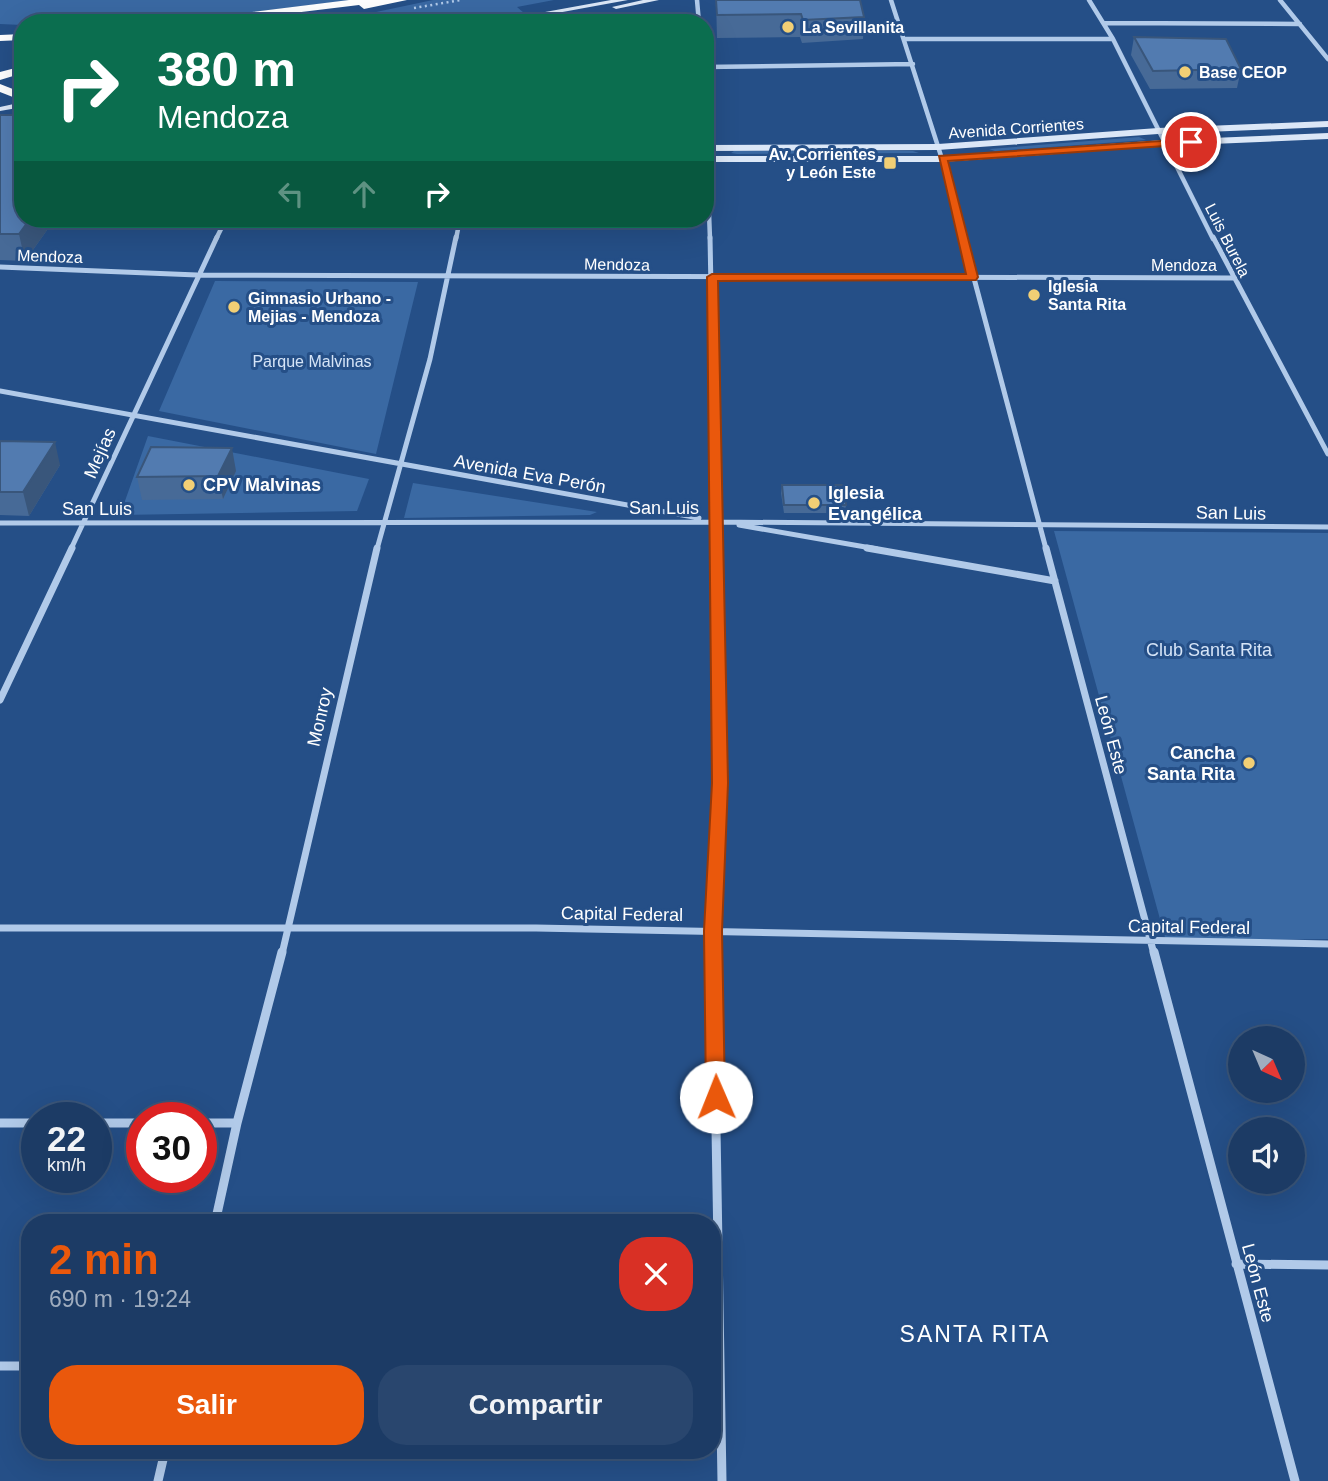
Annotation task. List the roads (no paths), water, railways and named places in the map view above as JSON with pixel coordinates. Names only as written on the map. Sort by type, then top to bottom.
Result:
[{"type":"highway","points":[[252,14],[376,0]]},
{"type":"highway","points":[[317,14],[402,0]]},
{"type":"highway","points":[[302,14],[355,8]]},
{"type":"street","points":[[542,14],[624,0]]},
{"type":"street","points":[[574,14],[655,0]]},
{"type":"street","name":"León Este","points":[[891,0],[942,159],[972,277],[998,362],[1149,943],[1294,1481]]},
{"type":"street","name":"Luis Burela","points":[[1088,0],[1113,39],[1233,278],[1328,454]]},
{"type":"street","points":[[1280,0],[1328,59]]},
{"type":"street","points":[[1104,23],[1300,24]]},
{"type":"street","points":[[904,39],[1113,39]]},
{"type":"street","points":[[714,67],[913,64]]},
{"type":"street","name":"Avenida Corrientes","points":[[714,148],[938,147],[1158,131],[1328,124]]},
{"type":"street","name":"Avenida Corrientes","points":[[714,159],[942,159],[1164,143],[1328,135]]},
{"type":"street","name":"Mejías","points":[[0,700],[221,228]]},
{"type":"street","name":"Monroy","points":[[217,1214],[237,1123],[289,926],[383,523],[430,359],[458,228]]},
{"type":"street","points":[[710,228],[720,783],[713,931],[718,1214]]},
{"type":"street","name":"Mendoza","points":[[0,267],[197,275],[1233,278]]},
{"type":"street","name":"Avenida Eva Perón","points":[[0,391],[399,465],[1055,581]]},
{"type":"street","name":"San Luis","points":[[0,523],[717,522],[1328,527]]},
{"type":"street","name":"Capital Federal","points":[[0,928],[289,926],[713,931],[1149,943],[1328,944]]},
{"type":"street","points":[[0,1123],[21,1123]]},
{"type":"street","points":[[217,1123],[237,1123]]},
{"type":"street","points":[[1236,1264],[1328,1265]]},
{"type":"street","points":[[0,1366],[21,1366]]},
{"type":"street","points":[[721,1420],[722,1481]]},
{"type":"street","points":[[158,1481],[163,1459]]},
{"type":"place","name":"La Sevillanita","points":[[788,27]]},
{"type":"place","name":"Base CEOP","points":[[1185,72]]},
{"type":"place","name":"Av. Corrientes y León Este","points":[[890,163]]},
{"type":"place","name":"Iglesia Santa Rita","points":[[1034,295]]},
{"type":"place","name":"Gimnasio Urbano - Mejias - Mendoza","points":[[234,307]]},
{"type":"place","name":"CPV Malvinas","points":[[189,485]]},
{"type":"place","name":"Iglesia Evangélica","points":[[814,503]]},
{"type":"place","name":"Cancha Santa Rita","points":[[1249,763]]},
{"type":"district","name":"SANTA RITA","points":[[975,1334]]},
{"type":"park label","name":"Parque Malvinas","points":[[312,361]]},
{"type":"park label","name":"Club Santa Rita","points":[[1209,650]]}]
